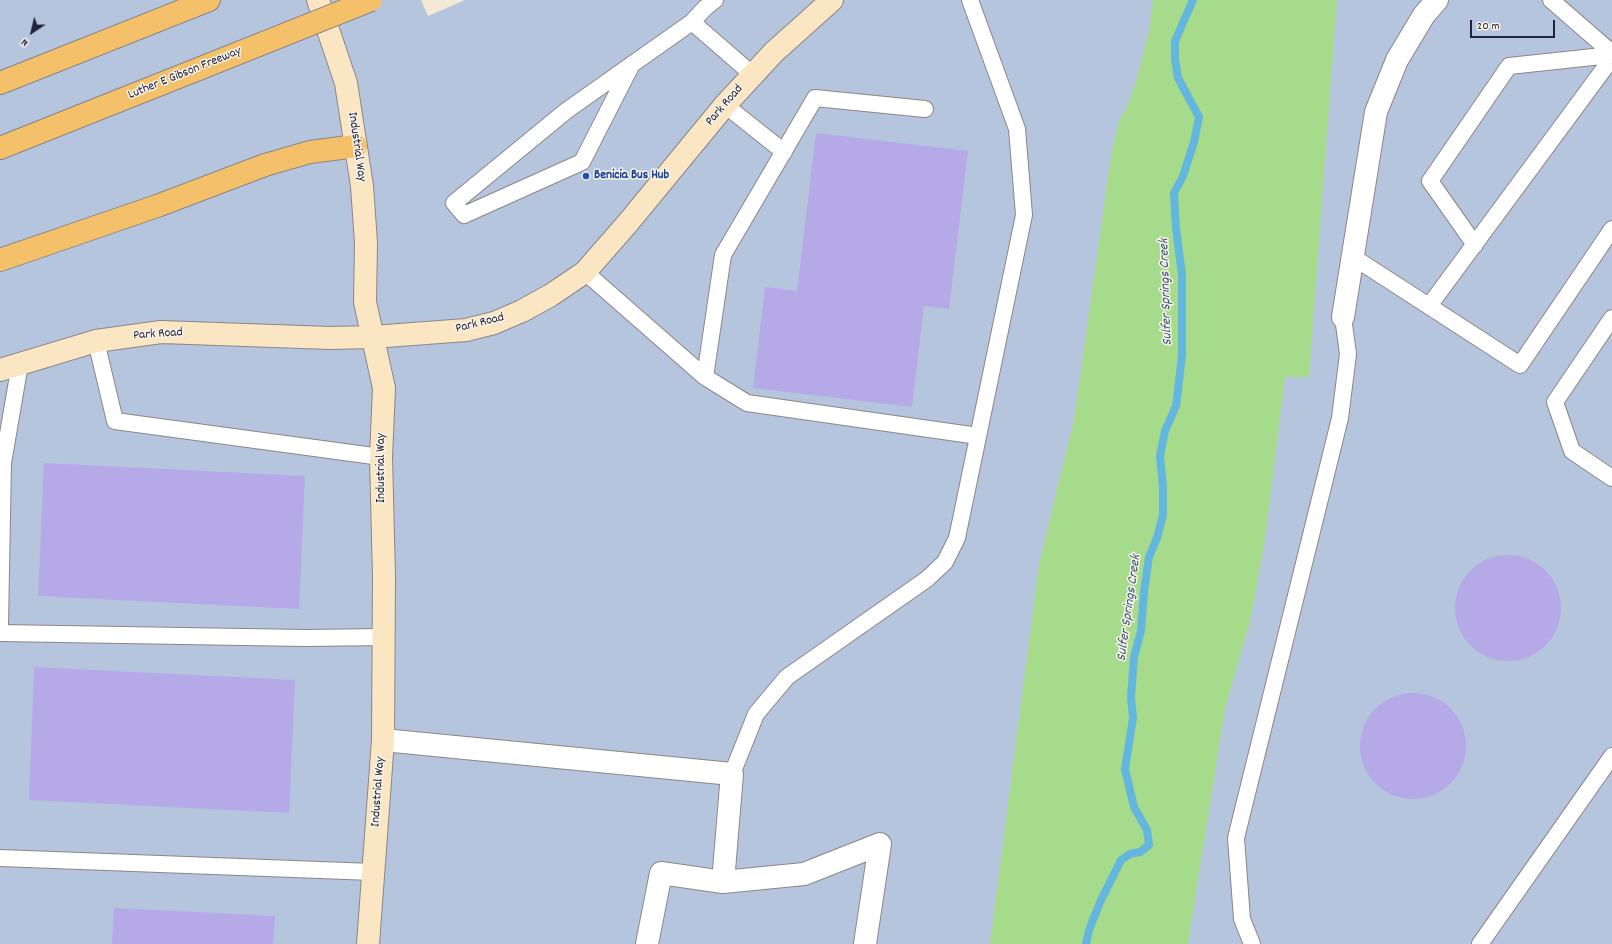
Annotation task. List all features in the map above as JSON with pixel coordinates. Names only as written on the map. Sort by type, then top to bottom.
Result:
[{"type":"highway","name":"Luther E Gibson Freeway","points":[[0,148],[371,0]]},
{"type":"highway","points":[[0,83],[203,3]]},
{"type":"highway","points":[[0,260],[156,206],[264,165],[310,152],[356,146]]},
{"type":"street","name":"Industrial Way","points":[[318,0],[346,83],[362,186],[366,244],[365,302],[384,388],[381,457],[384,638],[383,740],[368,944]]},
{"type":"street","name":"Park Road","points":[[10,367],[96,341],[161,332],[330,338],[373,337],[466,330],[494,323],[522,311],[551,295],[585,272],[628,224],[724,105],[774,52],[832,0]]},
{"type":"street","points":[[1343,317],[1376,112],[1397,60],[1424,15],[1437,0]]},
{"type":"street","points":[[383,740],[732,774],[723,882]]},
{"type":"street","points":[[647,944],[661,873],[723,882],[804,874],[880,844],[865,944]]},
{"type":"lane","points":[[632,64],[582,162],[464,215],[454,203],[566,110],[692,22],[715,0]]},
{"type":"lane","points":[[732,774],[756,714],[787,677],[927,579],[945,562],[957,538],[1024,215],[1017,129],[970,0]]},
{"type":"lane","points":[[1551,0],[1612,56]]},
{"type":"lane","points":[[692,22],[753,75]]},
{"type":"lane","points":[[1429,306],[1612,56]]},
{"type":"lane","points":[[1475,244],[1430,181],[1510,66],[1612,56]]},
{"type":"lane","points":[[705,377],[723,255],[815,98],[925,109]]},
{"type":"lane","points":[[724,105],[784,152]]},
{"type":"lane","points":[[1353,257],[1520,365],[1612,229]]},
{"type":"lane","points":[[585,272],[705,377],[747,403],[978,436]]},
{"type":"lane","points":[[1252,944],[1242,919],[1236,838],[1340,418],[1348,354],[1343,317]]},
{"type":"lane","points":[[1612,318],[1555,402],[1572,451],[1612,478]]},
{"type":"lane","points":[[96,341],[115,421],[381,457]]},
{"type":"lane","points":[[0,624],[3,462],[10,367]]},
{"type":"lane","points":[[0,633],[384,638]]},
{"type":"lane","points":[[1480,944],[1612,756]]},
{"type":"lane","points":[[0,858],[373,872]]},
{"type":"shaded area","points":[[0,0],[421,0],[428,16],[465,0],[1246,0],[1114,944],[0,944]]},
{"type":"shaded area","points":[[1329,0],[1612,0],[1612,944],[1169,944]]},
{"type":"green space","points":[[1153,0],[1337,0],[1309,377],[1285,377],[1265,540],[1251,618],[1225,709],[1188,944],[990,944],[1039,564],[1074,420],[1111,156],[1119,121],[1129,103],[1139,71],[1150,26]]},
{"type":"building","points":[[816,133],[968,151],[949,309],[924,306],[912,407],[753,388],[765,287],[797,291]]},
{"type":"building","points":[[44,463],[305,476],[299,609],[38,596]]},
{"type":"building","points":[[1508,555],[1528,559],[1546,570],[1557,588],[1561,608],[1557,628],[1546,646],[1528,657],[1508,661],[1488,657],[1470,646],[1459,628],[1455,608],[1459,588],[1470,570],[1488,559]]},
{"type":"building","points":[[34,667],[295,680],[289,813],[29,800]]},
{"type":"building","points":[[1413,693],[1433,697],[1450,709],[1462,726],[1466,746],[1462,766],[1450,783],[1433,795],[1413,799],[1393,795],[1376,783],[1364,766],[1360,746],[1364,726],[1376,709],[1393,697]]},
{"type":"building","points":[[114,908],[275,916],[273,944],[112,944]]},
{"type":"waterway","name":"Sulfer Springs Creek","points":[[1086,944],[1089,930],[1101,900],[1121,860],[1130,854],[1140,852],[1149,845],[1147,830],[1134,807],[1125,769],[1133,718],[1131,697],[1134,657],[1141,631],[1144,592],[1149,557],[1157,538],[1163,515],[1163,487],[1160,456],[1165,431],[1176,406],[1182,356],[1182,275],[1176,228],[1174,193],[1183,176],[1194,142],[1199,117],[1178,78],[1175,59],[1175,41],[1193,0]]},
{"type":"place","name":"Benicia Bus Hub","points":[[586,176]]}]
